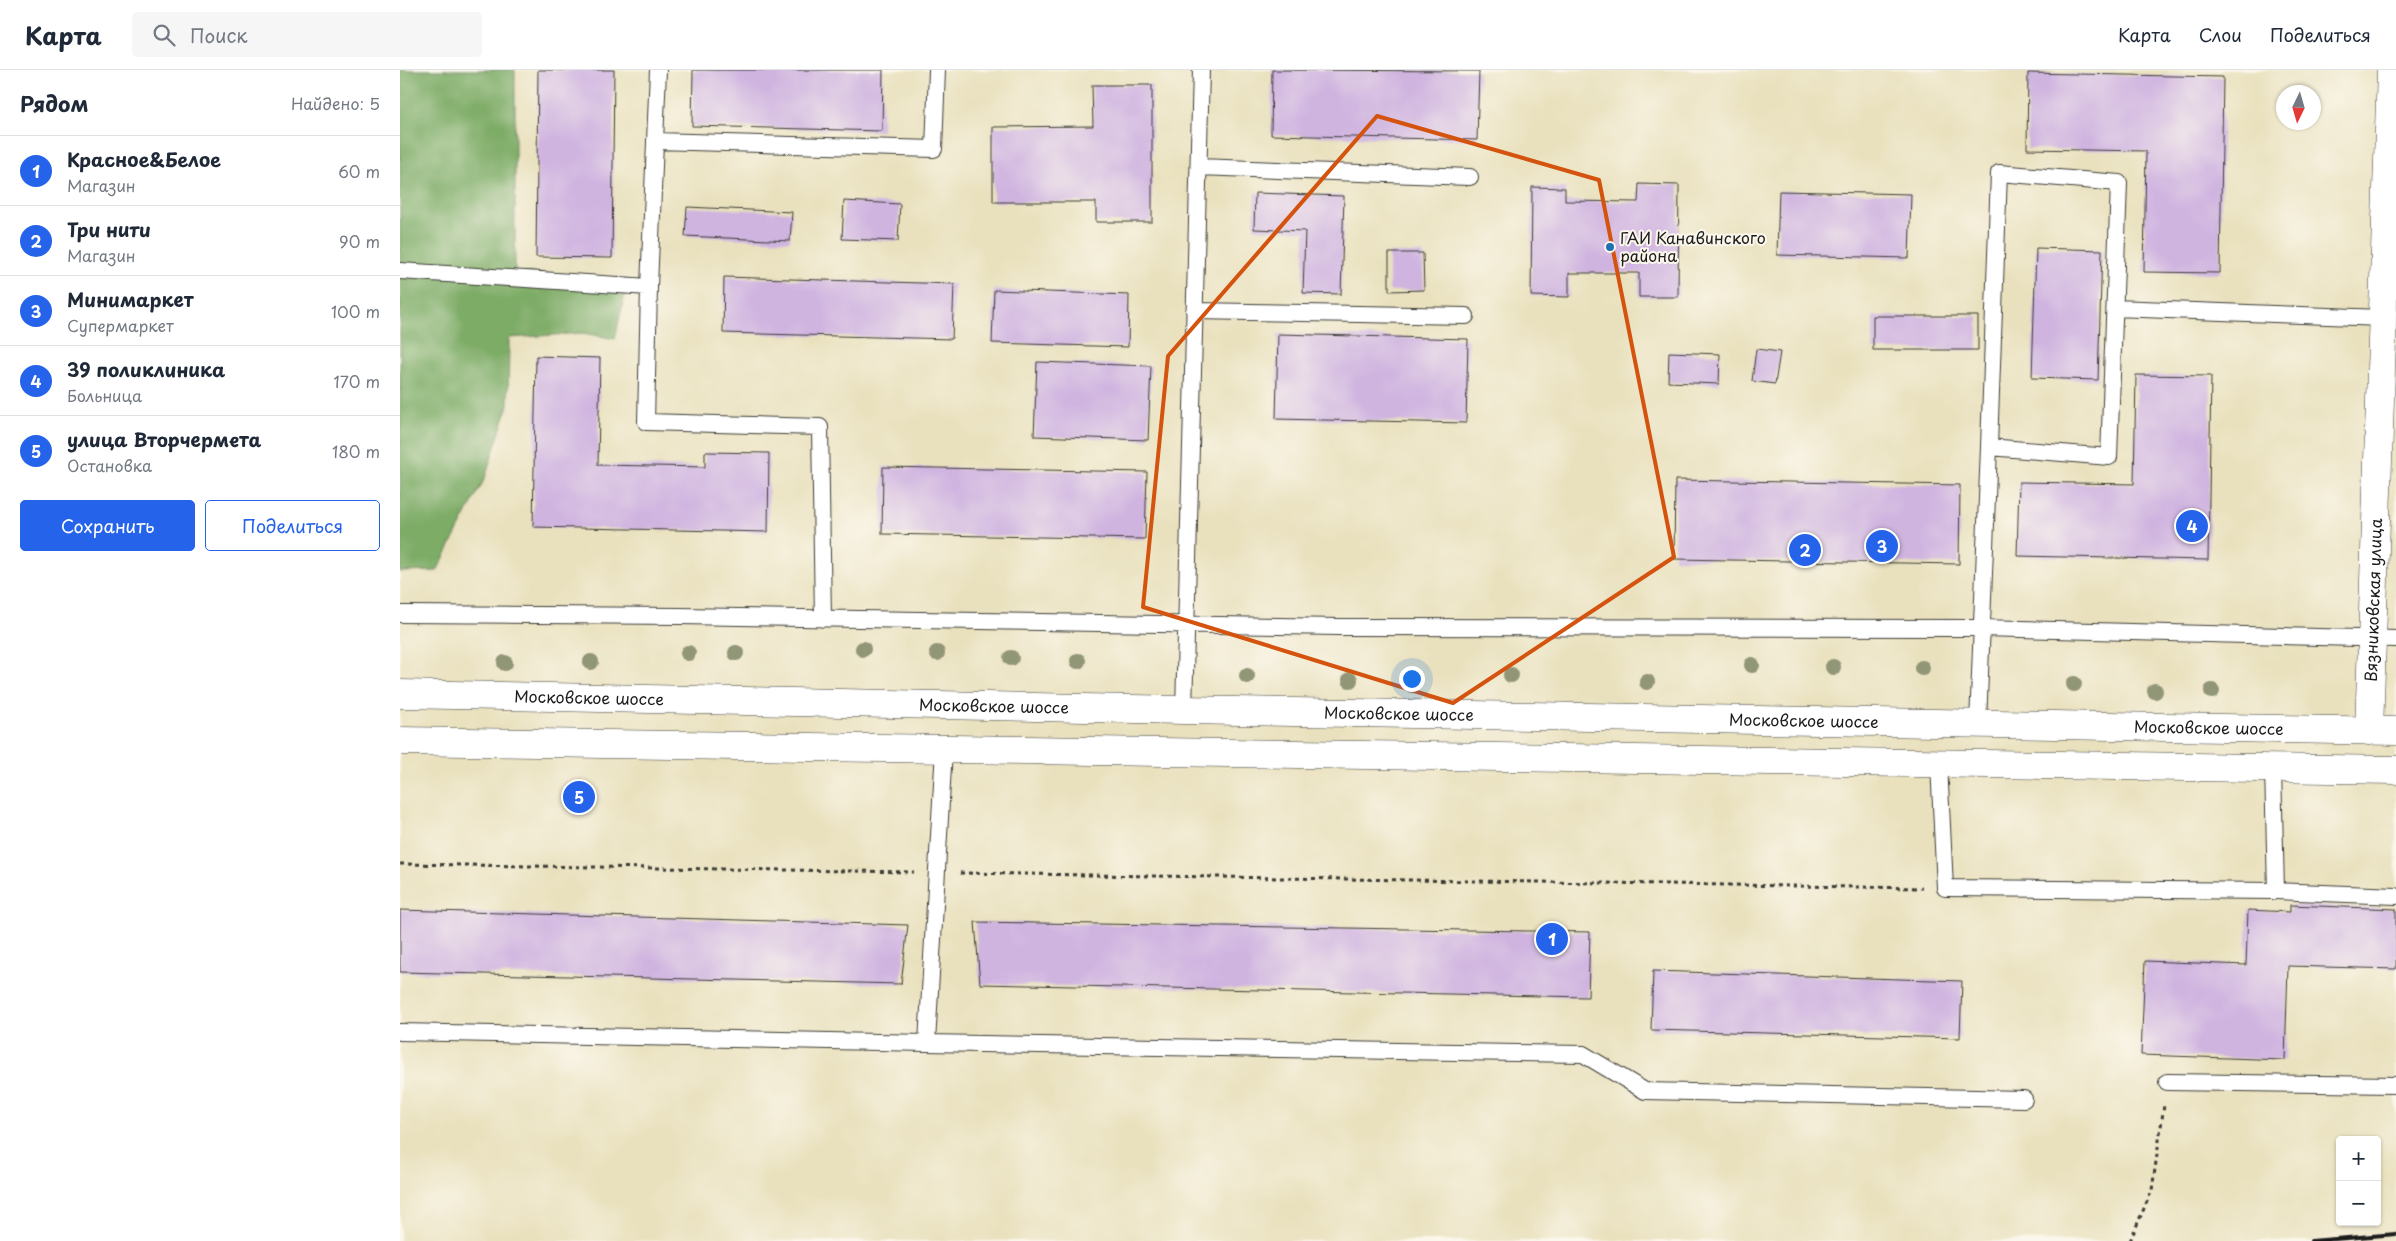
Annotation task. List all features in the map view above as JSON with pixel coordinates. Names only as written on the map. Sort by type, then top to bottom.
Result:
[{"type":"main road","name":"Вязниковская улица","points":[[2368,770],[2369,730],[2384,639],[2383,318],[2391,70]]},
{"type":"main road","name":"Московское шоссе","points":[[400,694],[2396,731]]},
{"type":"main road","points":[[400,741],[2396,770]]},
{"type":"lane","points":[[658,70],[648,286],[646,422],[820,427],[823,618]]},
{"type":"lane","points":[[655,141],[934,149],[937,70]]},
{"type":"lane","points":[[1184,710],[1201,70]]},
{"type":"lane","points":[[1198,167],[1470,177]]},
{"type":"lane","points":[[1978,724],[1999,173],[2119,183],[2109,457],[1989,446]]},
{"type":"lane","points":[[400,271],[648,286]]},
{"type":"lane","points":[[2114,308],[2383,318]]},
{"type":"lane","points":[[1194,310],[1466,316]]},
{"type":"lane","points":[[400,614],[823,618],[1338,627],[1981,628],[2384,639]]},
{"type":"lane","points":[[927,1042],[944,750]]},
{"type":"lane","points":[[1939,764],[1945,888],[2276,891],[2396,896]]},
{"type":"lane","points":[[2274,768],[2276,891]]},
{"type":"lane","points":[[400,1032],[1583,1054],[1645,1091],[2024,1100]]},
{"type":"lane","points":[[2167,1082],[2396,1086]]},
{"type":"path","points":[[400,864],[1945,888]]},
{"type":"path","points":[[2130,1241],[2152,1190],[2167,1082]]},
{"type":"highlighted area","points":[[1377,116],[1599,180],[1674,557],[1453,703],[1143,607],[1168,356]]},
{"type":"green space","points":[[400,70],[515,70],[515,272],[628,280],[615,339],[583,333],[509,338],[508,406],[485,478],[437,571],[400,572]]},
{"type":"building","points":[[538,70],[614,70],[612,258],[536,257]]},
{"type":"building","points":[[693,70],[883,70],[882,131],[692,126]]},
{"type":"building","points":[[1272,70],[1479,71],[1477,140],[1271,135]]},
{"type":"building","points":[[2028,73],[2223,77],[2220,273],[2144,272],[2146,151],[2027,149]]},
{"type":"building","points":[[1092,85],[1152,85],[1152,222],[1096,222],[1096,202],[993,202],[993,127],[1093,126]]},
{"type":"building","points":[[1639,184],[1679,185],[1678,297],[1639,297],[1639,273],[1569,273],[1569,297],[1531,296],[1532,187],[1565,188],[1565,201],[1638,202]]},
{"type":"building","points":[[1779,191],[1911,194],[1909,258],[1777,255]]},
{"type":"building","points":[[1255,193],[1344,196],[1341,294],[1303,293],[1305,231],[1254,229]]},
{"type":"building","points":[[844,201],[900,204],[898,241],[842,239]]},
{"type":"building","points":[[687,207],[792,212],[790,241],[685,236]]},
{"type":"building","points":[[2036,248],[2102,250],[2098,380],[2032,378]]},
{"type":"building","points":[[1389,253],[1423,253],[1424,290],[1389,291]]},
{"type":"building","points":[[724,277],[954,284],[952,339],[723,333]]},
{"type":"building","points":[[994,290],[1129,295],[1128,347],[992,343]]},
{"type":"building","points":[[1873,316],[1978,316],[1978,350],[1873,350]]},
{"type":"building","points":[[1278,334],[1468,339],[1466,423],[1276,419]]},
{"type":"building","points":[[1756,349],[1780,352],[1775,384],[1752,381]]},
{"type":"building","points":[[1669,352],[1720,354],[1719,384],[1668,382]]},
{"type":"building","points":[[536,356],[600,358],[598,465],[705,467],[705,452],[769,453],[768,532],[533,527]]},
{"type":"building","points":[[1037,362],[1151,366],[1148,440],[1034,436]]},
{"type":"building","points":[[2136,375],[2211,376],[2208,560],[2017,556],[2019,482],[2134,484]]},
{"type":"building","points":[[883,467],[1147,472],[1145,539],[882,534]]},
{"type":"building","points":[[1675,480],[1960,485],[1959,564],[1674,559]]},
{"type":"building","points":[[2290,905],[2396,909],[2396,969],[2288,966],[2285,1060],[2141,1055],[2145,961],[2246,965],[2248,910],[2290,912]]},
{"type":"building","points":[[400,910],[908,925],[901,984],[400,972]]},
{"type":"building","points":[[975,922],[1590,932],[1588,997],[980,984]]},
{"type":"building","points":[[1653,971],[1962,981],[1960,1038],[1651,1030]]},
{"type":"railway","points":[[2311,1241],[2396,1234]]},
{"type":"place","name":"ГАИ Канавинского района","points":[[1610,247]]},
{"type":"place","name":"39 поликлиника","points":[[2192,526]]},
{"type":"place","name":"Минимаркет","points":[[1882,546]]},
{"type":"place","name":"Три нити","points":[[1805,550]]},
{"type":"place","name":"улица Вторчермета","points":[[579,797]]},
{"type":"place","name":"Красное&Белое","points":[[1552,939]]}]
